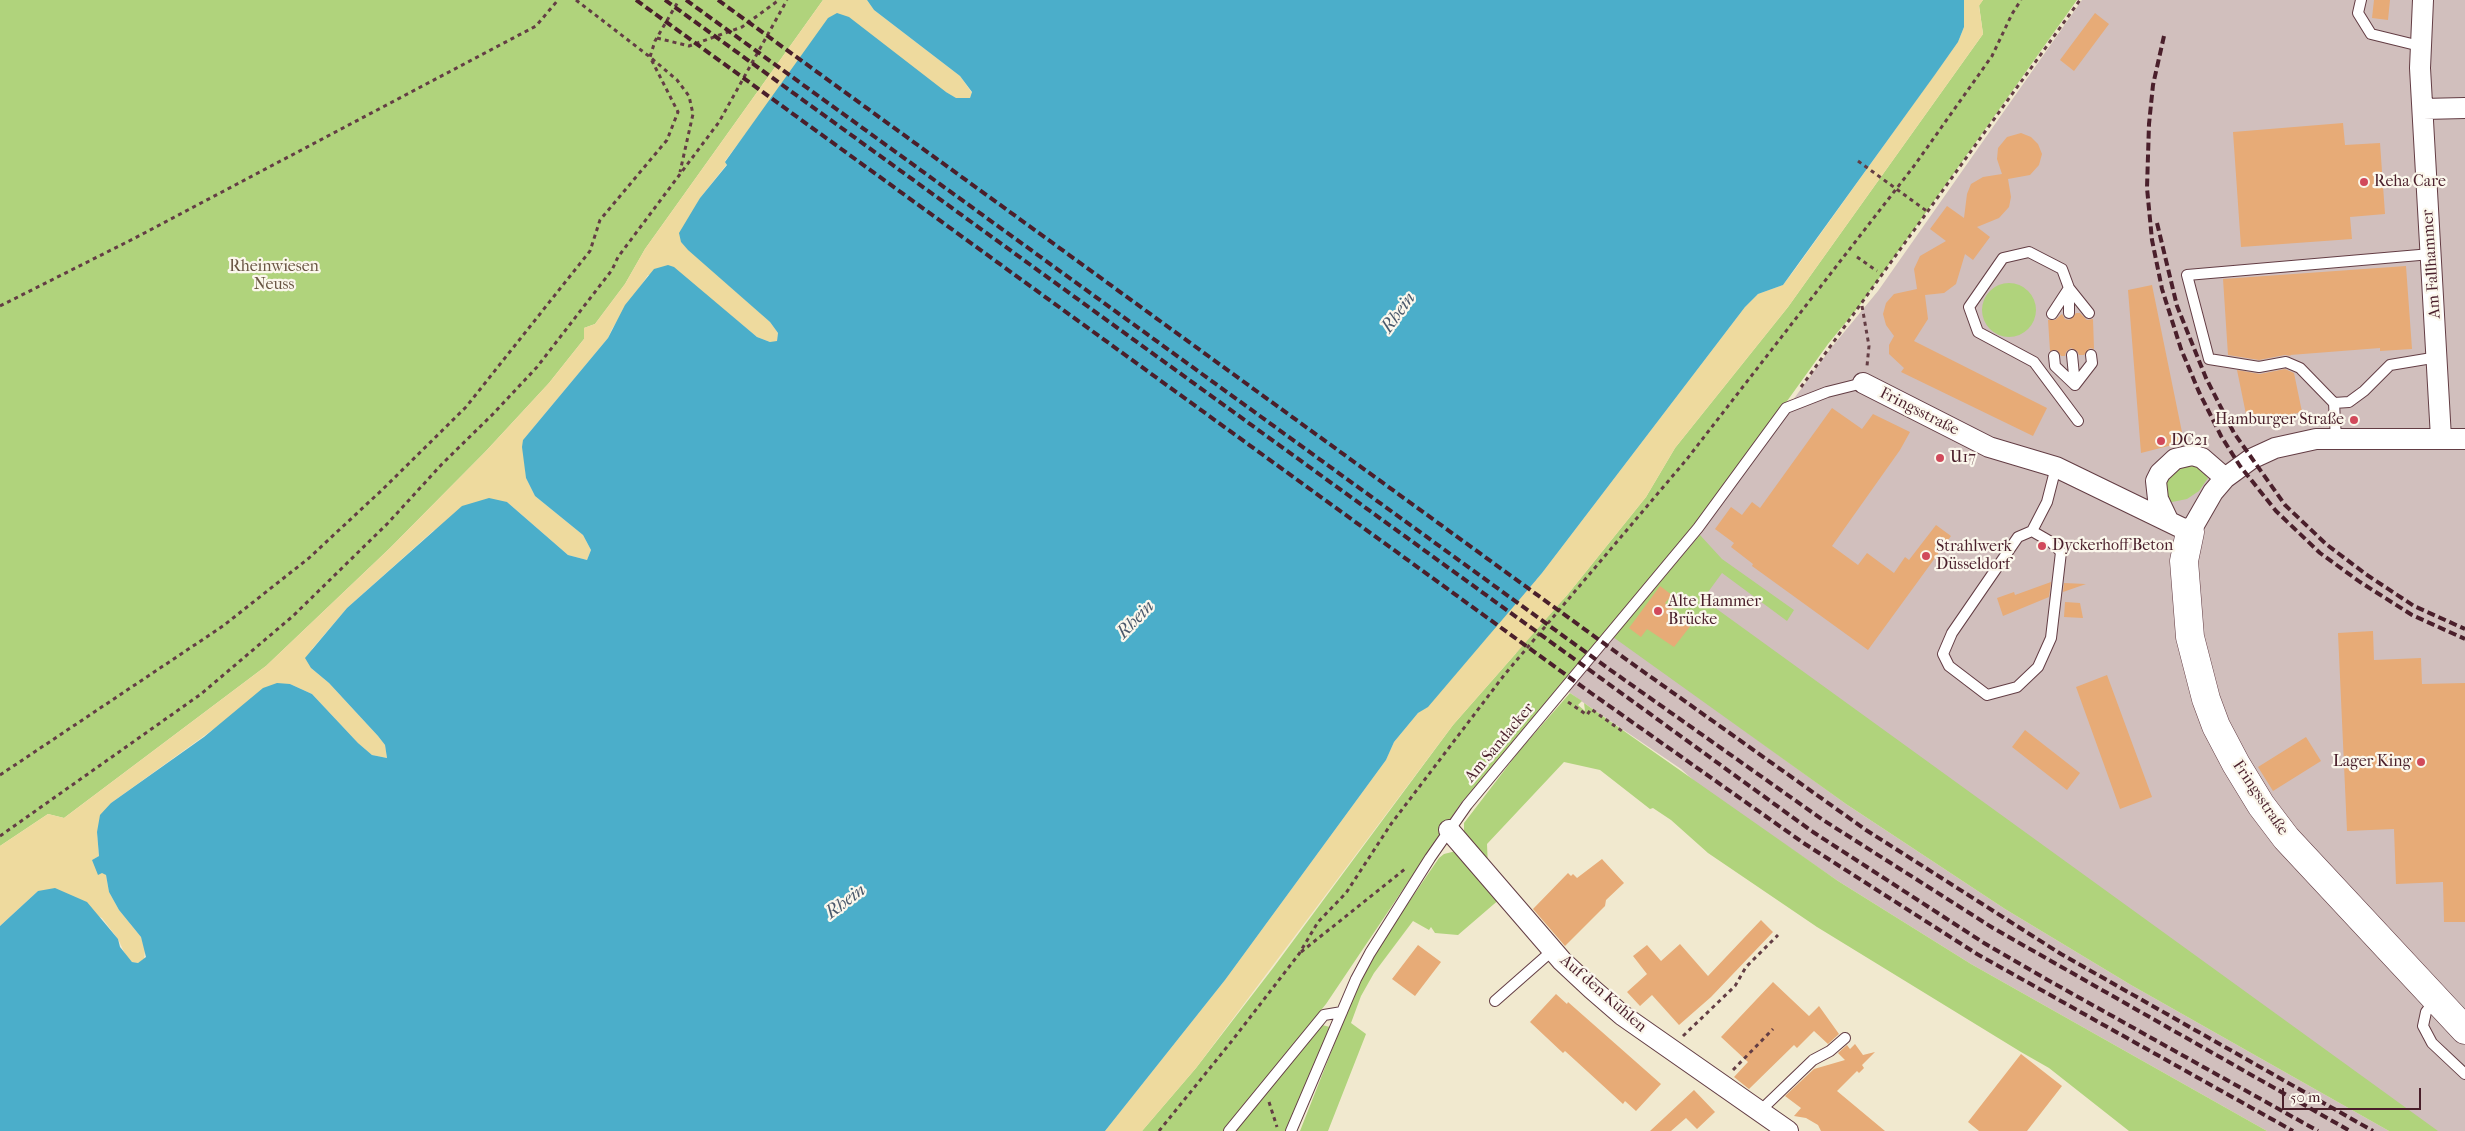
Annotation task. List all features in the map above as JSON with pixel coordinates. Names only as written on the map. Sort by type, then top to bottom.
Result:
[{"type":"street","name":"Am Fallhammer","points":[[2422,0],[2420,46],[2422,109],[2438,357],[2441,438]]},
{"type":"street","points":[[2422,109],[2465,108]]},
{"type":"street","name":"Fringsstraße","points":[[1863,383],[1989,447],[2056,467],[2179,526],[2190,636],[2206,699],[2227,747],[2249,786],[2286,838],[2464,1028]]},
{"type":"street","points":[[2225,478],[2213,465],[2202,458],[2192,455],[2175,459],[2160,473],[2156,481],[2158,499],[2179,526],[2225,478],[2251,459],[2275,448],[2297,442],[2336,438],[2465,439]]},
{"type":"street","name":"Auf den Kuhlen","points":[[1449,830],[1553,950],[1622,1015],[1761,1110],[1788,1131]]},
{"type":"lane","points":[[2361,0],[2358,13],[2371,34],[2420,46]]},
{"type":"lane","points":[[2070,314],[2069,288],[2062,269],[2028,252],[2003,258],[1969,307],[1978,332],[2034,362],[2078,421]]},
{"type":"lane","points":[[2336,438],[2334,403],[2300,368],[2286,362],[2259,367],[2209,359],[2186,274],[2432,254]]},
{"type":"lane","points":[[2069,288],[2089,313]]},
{"type":"lane","points":[[2052,314],[2069,288]]},
{"type":"lane","points":[[2075,385],[2092,363],[2091,354]]},
{"type":"lane","points":[[2054,356],[2055,366],[2075,385]]},
{"type":"lane","points":[[2072,356],[2075,385]]},
{"type":"lane","points":[[2334,403],[2349,402],[2390,364],[2438,357]]},
{"type":"lane","points":[[1786,408],[1826,392],[1838,391],[1863,383]]},
{"type":"lane","name":"Am Sandacker","points":[[1291,1131],[1342,1012],[1370,953],[1449,830],[1698,528],[1786,408]]},
{"type":"lane","points":[[2032,531],[2051,542],[2061,552],[2051,638],[2038,667],[2017,688],[1987,695],[1949,666],[1943,654],[1952,633],[2018,537],[2032,531],[2046,502],[2056,467]]},
{"type":"lane","points":[[1495,1001],[1553,950]]},
{"type":"lane","points":[[2436,998],[2426,1012],[2423,1026],[2432,1043],[2465,1074]]},
{"type":"lane","points":[[1229,1131],[1324,1015],[1342,1012]]},
{"type":"lane","points":[[1761,1110],[1813,1060],[1830,1052],[1845,1038]]},
{"type":"path","points":[[0,306],[133,239],[536,26],[558,0]]},
{"type":"path","points":[[576,0],[650,57],[676,80],[689,96],[693,114],[679,175]]},
{"type":"path","points":[[0,774],[224,626],[309,558],[383,489],[466,406],[590,251],[600,220],[667,140],[678,112],[650,57],[657,38],[679,0]]},
{"type":"path","points":[[657,38],[689,46],[742,27],[779,0]]},
{"type":"path","points":[[0,836],[201,694],[293,616],[326,585],[537,367],[612,270],[618,256],[718,122],[787,0]]},
{"type":"path","points":[[1159,1131],[1231,1042],[1298,954],[1318,922],[1346,893],[1391,824],[1505,674],[1686,460],[1914,166],[1992,56],[2012,14],[2021,0]]},
{"type":"path","points":[[1786,408],[2080,0]]},
{"type":"path","points":[[1858,161],[1928,212]]},
{"type":"path","points":[[1857,257],[1877,271]]},
{"type":"path","points":[[1862,305],[1869,346],[1863,383]]},
{"type":"path","points":[[1560,695],[1586,715],[1591,709],[1622,731]]},
{"type":"path","points":[[1298,954],[1390,880],[1421,858],[1430,858]]},
{"type":"path","points":[[1670,1048],[1736,986],[1746,967],[1778,935]]},
{"type":"path","points":[[1721,1083],[1773,1029]]},
{"type":"path","points":[[1264,1088],[1279,1131]]},
{"type":"shaded area","points":[[2082,0],[2465,0],[2465,1131],[2431,1131],[1665,575],[1831,348],[1878,291]]},
{"type":"shaded area","points":[[1215,347],[1846,804],[2005,909],[2131,985],[2389,1131],[2267,1131],[1971,964],[1838,881],[1701,787],[1681,769],[1584,703],[1172,402]]},
{"type":"green space","name":"Rheinwiesen Neuss","points":[[0,0],[823,0],[645,249],[625,284],[595,324],[584,328],[584,339],[549,383],[486,451],[390,548],[266,666],[64,818],[48,814],[0,846]]},
{"type":"green space","points":[[1983,0],[2077,0],[1860,305],[1828,344],[1696,528],[1565,687],[1461,803],[1326,1004],[1223,1131],[1142,1131],[1196,1068],[1273,968],[1453,725],[1568,594],[1646,497],[1675,448],[1788,307],[1983,34],[1979,5]]},
{"type":"green space","points":[[2009,283],[2019,285],[2028,291],[2034,300],[2036,310],[2034,320],[2028,329],[2019,335],[2009,337],[1999,335],[1990,329],[1984,320],[1982,310],[1984,300],[1990,291],[1999,285]]},
{"type":"green space","points":[[2187,463],[2198,466],[2208,478],[2199,491],[2187,499],[2167,503],[2163,495],[2168,473]]},
{"type":"green space","points":[[1700,535],[1722,559],[1794,610],[1787,621],[1722,573],[1703,599],[2438,1131],[2389,1131],[2131,985],[2005,909],[1846,804],[1613,637]]},
{"type":"green space","points":[[1570,693],[1582,701],[1578,705],[1585,711],[1584,703],[1838,881],[1971,964],[2267,1131],[2129,1131],[2049,1068],[1817,927],[1708,853],[1671,820],[1653,808],[1650,809],[1600,770],[1564,762],[1487,844],[1488,867],[1464,835],[1464,823],[1520,750]]},
{"type":"green space","points":[[1456,851],[1501,898],[1458,935],[1435,933],[1431,927],[1429,930],[1413,921],[1374,973],[1361,996],[1351,1023],[1366,1034],[1328,1131],[1300,1131],[1354,994],[1374,953],[1439,858],[1444,854]]},
{"type":"green space","points":[[1322,1025],[1330,1027],[1331,1034],[1286,1131],[1235,1131]]},
{"type":"sand","points":[[823,0],[867,0],[874,10],[960,76],[972,93],[970,98],[955,98],[946,92],[759,116],[725,161],[727,164],[700,198],[681,242],[770,322],[778,333],[777,342],[770,342],[757,337],[696,287],[648,275],[608,338],[523,440],[526,478],[535,496],[583,535],[591,550],[587,560],[568,555],[507,502],[433,531],[347,608],[312,649],[311,668],[329,683],[378,736],[385,745],[387,758],[372,755],[358,743],[312,694],[290,684],[222,723],[111,803],[97,832],[99,856],[92,860],[106,875],[109,892],[119,910],[141,937],[145,950],[144,960],[138,963],[132,962],[126,956],[118,939],[102,918],[38,891],[0,926],[0,846],[48,814],[64,818],[266,666],[390,548],[486,451],[549,383],[584,339],[584,328],[595,324],[625,284],[645,249]]},
{"type":"sand","points":[[1964,0],[1983,0],[1979,6],[1983,34],[1788,307],[1675,448],[1646,497],[1568,594],[1453,725],[1196,1068],[1142,1131],[1105,1131],[1225,980],[1386,760],[1394,742],[1418,713],[1428,706],[1542,573],[1745,307],[1758,294],[1783,285],[1796,268],[1958,42],[1964,27]]},
{"type":"water","name":"Rhein","points":[[867,0],[1964,0],[1964,27],[1958,42],[1783,285],[1758,294],[1745,307],[1542,573],[1428,707],[1418,713],[1394,742],[1386,760],[1225,980],[1105,1131],[0,1131],[0,926],[38,891],[55,888],[87,902],[118,939],[120,947],[132,962],[138,963],[146,957],[141,937],[119,910],[109,892],[106,875],[102,873],[98,875],[92,860],[99,856],[97,832],[100,815],[111,803],[204,737],[263,688],[277,683],[290,684],[312,694],[358,743],[372,755],[387,758],[385,745],[378,736],[329,683],[311,668],[305,658],[347,608],[462,506],[489,498],[507,502],[568,555],[587,560],[591,550],[583,535],[535,496],[526,478],[522,447],[523,440],[608,338],[625,305],[654,269],[668,265],[674,267],[757,337],[770,342],[777,341],[778,333],[770,322],[688,250],[681,242],[679,233],[700,198],[727,165],[725,162],[828,18],[837,13],[849,17],[946,92],[956,98],[970,98],[972,92],[960,76],[874,10]]},
{"type":"building","points":[[2374,0],[2390,0],[2388,20],[2372,18]]},
{"type":"building","points":[[2095,13],[2109,24],[2074,71],[2060,60]]},
{"type":"building","points":[[2343,123],[2345,145],[2380,143],[2385,214],[2350,217],[2352,239],[2241,247],[2233,132]]},
{"type":"building","points":[[2021,133],[2031,137],[2038,144],[2042,154],[2039,165],[2030,175],[2008,179],[2011,197],[2009,207],[1999,218],[1977,227],[1990,237],[1973,260],[1965,254],[1956,284],[1944,293],[1925,295],[1928,319],[1914,341],[2047,408],[2033,436],[1901,372],[1904,368],[1889,354],[1889,345],[1894,336],[1886,325],[1883,314],[1886,303],[1894,294],[1917,289],[1914,269],[1920,256],[1946,241],[1930,229],[1947,206],[1964,218],[1967,194],[1971,184],[1983,177],[2002,174],[1997,159],[1998,148],[2007,137]]},
{"type":"building","points":[[2406,266],[2412,349],[2380,351],[2380,348],[2285,355],[2259,360],[2228,355],[2223,279]]},
{"type":"building","points":[[2152,285],[2184,442],[2141,453],[2128,290]]},
{"type":"building","points":[[2076,313],[2080,313],[2087,320],[2093,319],[2094,349],[2090,348],[2084,355],[2079,355],[2077,351],[2071,348],[2066,352],[2065,356],[2061,356],[2057,350],[2050,351],[2048,320],[2055,320],[2062,314],[2065,319],[2069,320]]},
{"type":"building","points":[[2285,369],[2294,373],[2302,412],[2248,424],[2237,370],[2260,374]]},
{"type":"building","points":[[1832,408],[1862,429],[1873,414],[1910,432],[1900,450],[1832,546],[1858,565],[1867,553],[1894,573],[1905,557],[1909,560],[1936,525],[1951,536],[1868,650],[1752,566],[1753,564],[1731,547],[1734,543],[1715,529],[1731,507],[1742,515],[1752,502],[1760,508]]},
{"type":"building","points":[[2051,582],[2049,597],[2003,616],[1997,598],[2014,592],[2015,595]]},
{"type":"building","points":[[2064,583],[2086,584],[2063,592]]},
{"type":"building","name":"Alte Hammer Brücke","points":[[1660,586],[1672,595],[1665,603],[1692,624],[1674,647],[1647,629],[1641,637],[1629,628]]},
{"type":"building","points":[[2065,602],[2080,603],[2083,618],[2064,617]]},
{"type":"building","points":[[2373,631],[2374,660],[2421,658],[2422,684],[2465,683],[2465,922],[2444,922],[2443,882],[2396,884],[2394,829],[2347,831],[2338,633]]},
{"type":"building","points":[[2107,675],[2152,797],[2120,809],[2076,687]]},
{"type":"building","points":[[2025,730],[2080,773],[2067,790],[2012,747]]},
{"type":"building","points":[[2306,737],[2321,761],[2273,791],[2258,767]]},
{"type":"building","points":[[1602,859],[1624,883],[1606,900],[1605,906],[1565,946],[1533,909],[1568,873],[1571,876],[1573,874],[1577,878]]},
{"type":"building","points":[[1761,920],[1773,932],[1711,997],[1679,1025],[1652,995],[1640,1006],[1627,992],[1647,974],[1633,956],[1647,945],[1661,961],[1680,944],[1708,976]]},
{"type":"building","points":[[1418,945],[1441,962],[1415,996],[1392,979]]},
{"type":"building","points":[[1773,982],[1809,1016],[1819,1006],[1839,1034],[1828,1044],[1814,1031],[1797,1048],[1794,1045],[1749,1089],[1734,1077],[1748,1062],[1721,1037]]},
{"type":"building","points":[[1556,994],[1567,1004],[1568,1002],[1661,1084],[1636,1111],[1625,1101],[1623,1104],[1530,1022]]},
{"type":"building","points":[[1855,1044],[1863,1055],[1875,1052],[1862,1065],[1864,1068],[1859,1073],[1857,1071],[1837,1091],[1885,1131],[1821,1131],[1818,1125],[1806,1118],[1794,1116],[1801,1108],[1785,1096],[1814,1069],[1845,1060],[1838,1053],[1847,1045],[1850,1049]]},
{"type":"building","points":[[2021,1054],[2062,1086],[2027,1131],[1979,1131],[1968,1122]]},
{"type":"building","points":[[1694,1090],[1715,1112],[1697,1129],[1686,1118],[1671,1131],[1650,1131]]},
{"type":"railway","points":[[636,0],[1591,693],[1805,844],[1977,954],[2293,1131]]},
{"type":"railway","points":[[665,0],[1813,832],[1984,943],[2318,1131]]},
{"type":"railway","points":[[686,0],[1609,669],[1823,820],[1993,928],[2350,1131]]},
{"type":"railway","points":[[718,0],[1620,655],[1866,830],[2061,954],[2373,1131]]},
{"type":"railway","points":[[2164,36],[2153,85],[2149,124],[2147,188],[2152,240],[2162,289],[2181,349],[2199,392],[2221,436],[2240,466],[2276,511],[2320,553],[2360,582],[2412,615],[2465,639]]},
{"type":"railway","points":[[2157,223],[2177,306],[2206,378],[2234,433],[2285,505],[2326,544],[2367,575],[2414,606],[2465,629]]},
{"type":"place","name":"Reha Care","points":[[2364,182]]},
{"type":"place","name":"Hamburger Straße","points":[[2354,420]]},
{"type":"place","name":"DC21","points":[[2161,441]]},
{"type":"place","name":"U17","points":[[1940,458]]},
{"type":"place","name":"Dyckerhoff Beton","points":[[2042,546]]},
{"type":"place","name":"Strahlwerk Düsseldorf","points":[[1926,556]]},
{"type":"place","name":"Alte Hammer Brücke","points":[[1658,611]]},
{"type":"place","name":"Lager King","points":[[2421,762]]}]
